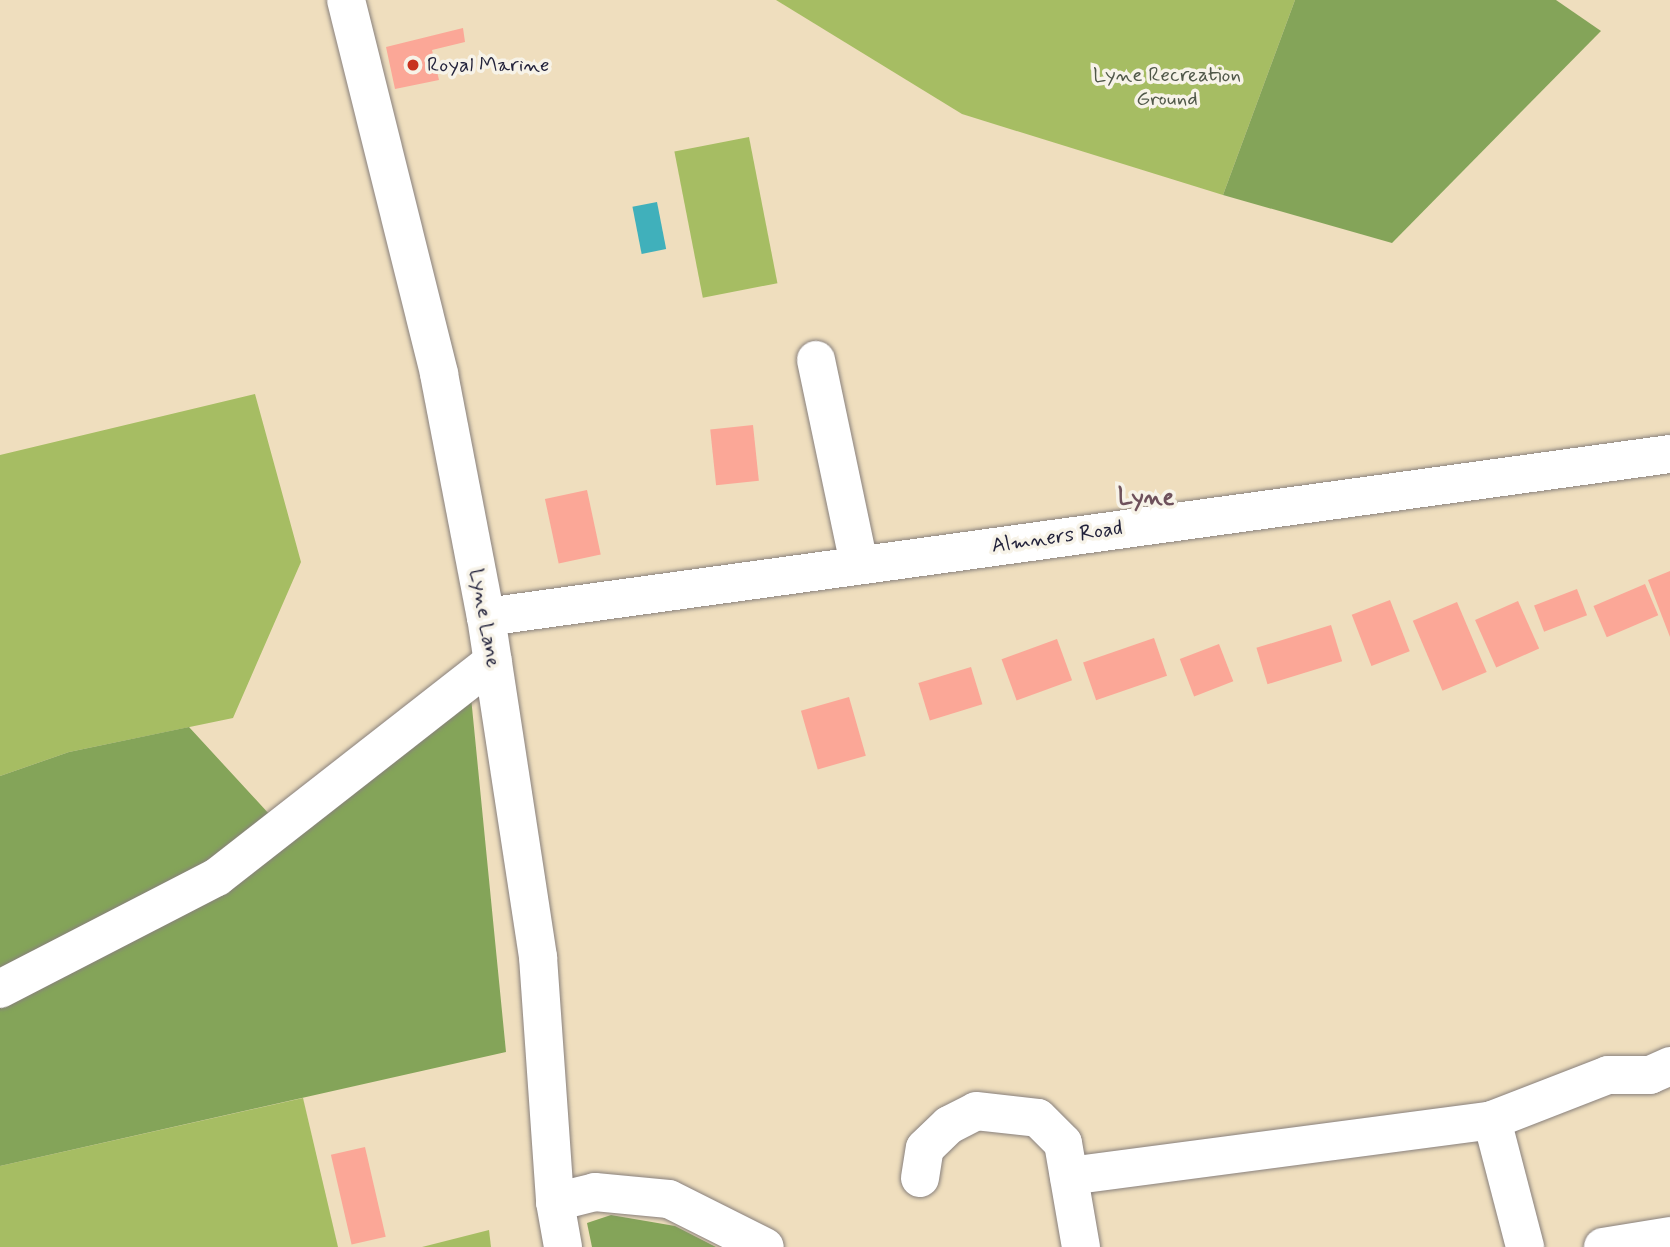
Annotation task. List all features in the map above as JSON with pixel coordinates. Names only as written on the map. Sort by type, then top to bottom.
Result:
[{"type":"street","name":"Lyne Lane","points":[[346,0],[439,374],[486,617],[538,957],[555,1202],[563,1247]]},
{"type":"street","points":[[817,360],[859,564]]},
{"type":"street","name":"Almners Road","points":[[486,617],[1670,454]]},
{"type":"street","points":[[0,989],[217,877],[493,662]]},
{"type":"street","points":[[1069,1176],[1492,1120],[1608,1075],[1650,1075],[1670,1066]]},
{"type":"street","points":[[920,1178],[925,1148],[949,1125],[976,1111],[1038,1118],[1063,1143],[1081,1247]]},
{"type":"street","points":[[1492,1120],[1525,1247]]},
{"type":"street","points":[[555,1202],[595,1192],[669,1199],[765,1247]]},
{"type":"street","points":[[1603,1247],[1670,1236]]},
{"type":"green space","name":"Lyne Recreation Ground","points":[[776,0],[1295,0],[1223,195],[962,114]]},
{"type":"green space","points":[[1295,0],[1556,0],[1601,31],[1392,243],[1223,195]]},
{"type":"green space","points":[[749,137],[777,283],[703,298],[674,152]]},
{"type":"green space","points":[[255,394],[301,562],[233,718],[69,752],[0,776],[0,455]]},
{"type":"green space","points":[[470,687],[506,1052],[0,1166],[0,776],[69,752],[189,727],[270,815]]},
{"type":"green space","points":[[303,1098],[338,1247],[0,1247],[0,1166]]},
{"type":"green space","points":[[611,1215],[675,1226],[716,1247],[592,1247],[587,1223]]},
{"type":"green space","points":[[489,1230],[491,1247],[422,1247]]},
{"type":"water","points":[[657,202],[666,249],[642,254],[632,207]]},
{"type":"building","name":"Royal Marine","points":[[463,28],[465,42],[432,50],[439,80],[395,89],[386,47]]},
{"type":"building","points":[[753,425],[759,481],[716,485],[710,429]]},
{"type":"building","points":[[587,490],[601,555],[559,563],[545,499]]},
{"type":"building","points":[[1670,571],[1670,637],[1648,580]]},
{"type":"building","points":[[1645,584],[1658,615],[1607,637],[1593,606]]},
{"type":"building","points":[[1577,589],[1587,615],[1544,632],[1534,605]]},
{"type":"building","points":[[1390,600],[1410,651],[1371,666],[1352,615]]},
{"type":"building","points":[[1518,601],[1539,649],[1496,668],[1475,620]]},
{"type":"building","points":[[1457,602],[1487,672],[1443,691],[1413,621]]},
{"type":"building","points":[[1331,625],[1342,661],[1268,684],[1256,648]]},
{"type":"building","points":[[1154,638],[1167,676],[1096,700],[1083,662]]},
{"type":"building","points":[[1057,639],[1072,680],[1017,701],[1002,659]]},
{"type":"building","points":[[1219,644],[1233,681],[1194,696],[1180,659]]},
{"type":"building","points":[[971,667],[982,704],[930,720],[918,683]]},
{"type":"building","points":[[849,697],[866,756],[818,769],[801,711]]},
{"type":"building","points":[[365,1147],[386,1237],[352,1245],[331,1155]]},
{"type":"place","name":"Royal Marine","points":[[413,65]]},
{"type":"district","name":"Lyne","points":[[1146,498]]}]
